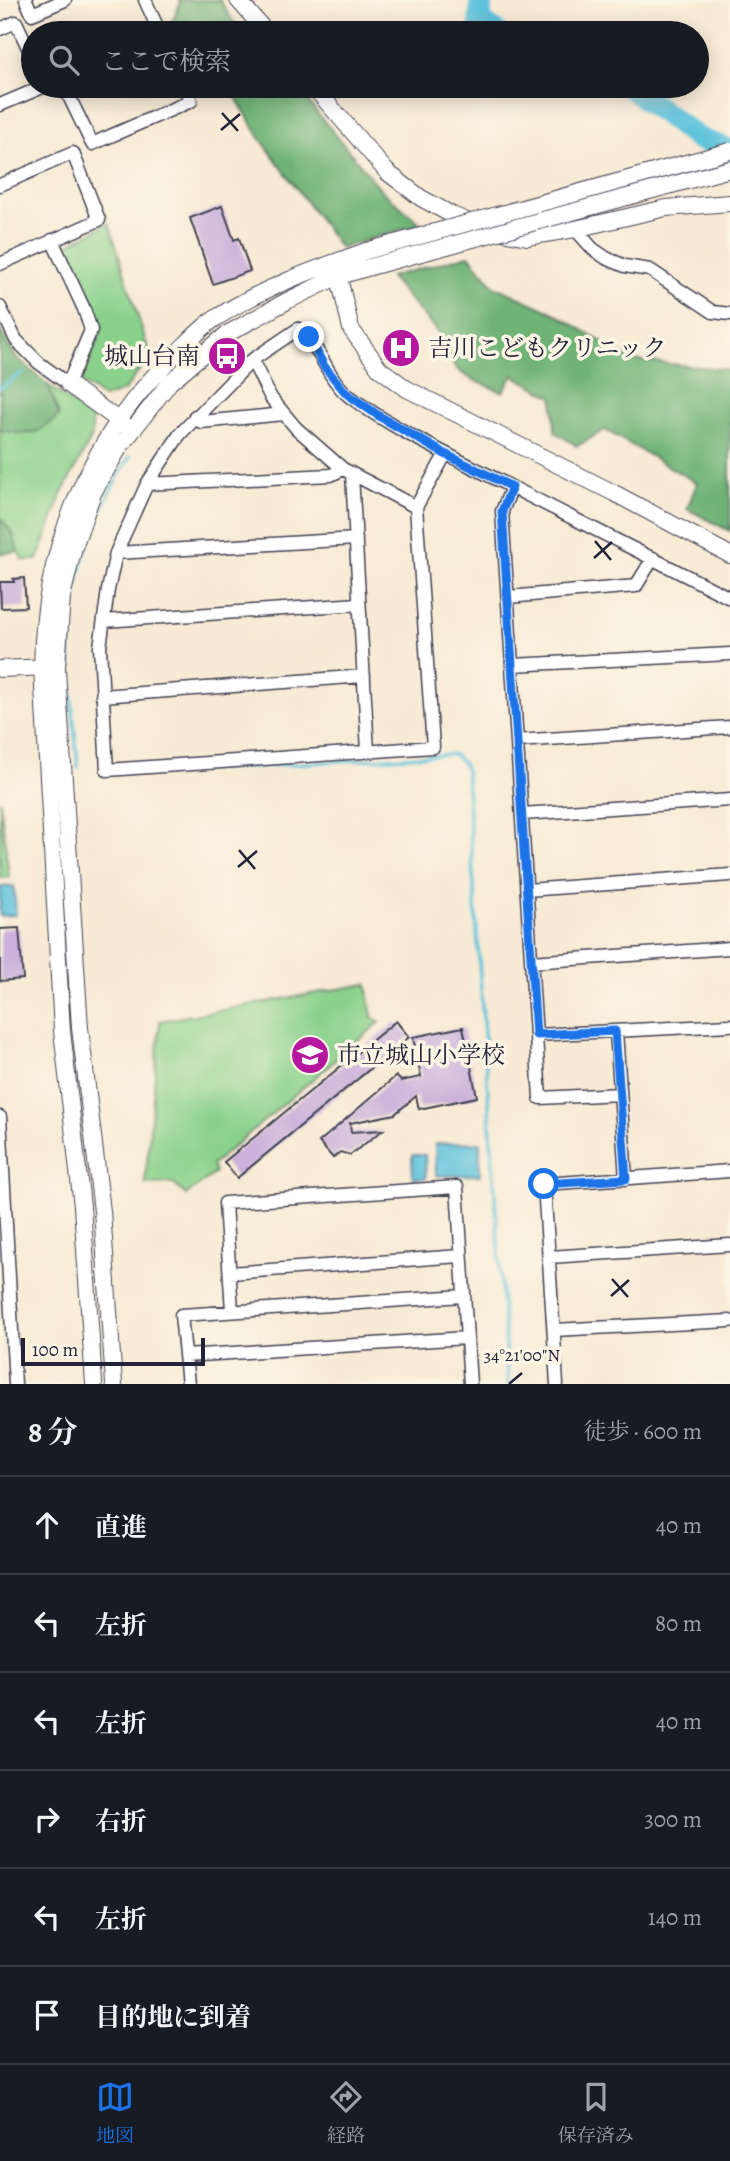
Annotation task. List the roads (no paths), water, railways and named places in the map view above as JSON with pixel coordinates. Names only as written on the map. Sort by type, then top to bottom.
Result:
[{"type":"street","points":[[26,0],[32,14],[65,0]]},
{"type":"street","points":[[145,0],[155,21]]},
{"type":"street","points":[[238,0],[256,21]]},
{"type":"street","points":[[0,29],[16,22],[21,33]]},
{"type":"street","points":[[0,106],[21,97]]},
{"type":"street","points":[[70,98],[92,144],[191,101],[190,98]]},
{"type":"street","points":[[323,98],[387,172],[421,198],[482,228],[527,237],[666,208],[730,203]]},
{"type":"street","points":[[94,1384],[82,1206],[62,1031],[49,667],[48,587],[75,500],[117,421],[155,373],[214,318],[280,284],[730,151]]},
{"type":"street","points":[[0,185],[73,153],[99,220],[0,264]]},
{"type":"street","points":[[368,259],[730,169]]},
{"type":"street","points":[[575,229],[593,249],[606,258],[625,267],[650,270],[713,312],[730,314]]},
{"type":"street","points":[[52,240],[92,330],[68,384]]},
{"type":"street","points":[[114,1384],[102,1211],[80,1028],[49,667],[62,597],[74,547],[93,493],[119,448],[170,382],[227,334],[287,301],[337,269]]},
{"type":"street","points":[[337,269],[351,329],[380,369],[407,389],[614,493],[730,555]]},
{"type":"street","points":[[0,307],[16,340],[39,363],[132,430]]},
{"type":"street","points":[[445,454],[416,506],[433,747],[107,770],[100,647],[116,553],[147,484],[180,434],[252,360],[298,329],[309,337],[324,366],[346,393],[379,416],[445,454],[730,598]]},
{"type":"street","points":[[252,360],[271,398],[296,428],[347,472],[416,506]]},
{"type":"street","points":[[195,416],[201,422],[284,414]]},
{"type":"street","points":[[147,484],[347,472]]},
{"type":"street","points":[[347,472],[356,539],[368,751]]},
{"type":"street","points":[[512,487],[502,511],[540,1098],[620,1094]]},
{"type":"street","points":[[116,553],[356,539]]},
{"type":"street","points":[[508,597],[635,586],[653,558]]},
{"type":"street","points":[[104,621],[359,604]]},
{"type":"street","points":[[512,665],[730,654]]},
{"type":"street","points":[[0,669],[49,667]]},
{"type":"street","points":[[102,696],[364,676]]},
{"type":"street","points":[[517,741],[730,727]]},
{"type":"street","points":[[522,814],[730,800]]},
{"type":"street","points":[[527,890],[730,875]]},
{"type":"street","points":[[531,962],[730,948]]},
{"type":"street","points":[[536,1035],[730,1025]]},
{"type":"street","points":[[615,1031],[626,1179]]},
{"type":"street","points":[[0,1117],[5,1299],[15,1384]]},
{"type":"street","points":[[557,1384],[544,1184],[730,1171]]},
{"type":"street","points":[[232,1311],[225,1203],[457,1187],[470,1384]]},
{"type":"street","points":[[549,1256],[730,1245]]},
{"type":"street","points":[[230,1273],[460,1256]]},
{"type":"street","points":[[188,1384],[181,1315],[463,1296]]},
{"type":"street","points":[[554,1330],[730,1321]]},
{"type":"street","points":[[185,1356],[466,1338]]},
{"type":"street","points":[[0,1370],[14,1369]]},
{"type":"water","points":[[14,886],[16,915],[0,916],[0,887]]},
{"type":"water","points":[[480,1142],[480,1175],[436,1176],[435,1144]]},
{"type":"water","points":[[412,1155],[425,1155],[426,1178],[413,1179]]},
{"type":"waterway","points":[[480,21],[481,0]]},
{"type":"waterway","points":[[644,98],[699,139],[730,150]]},
{"type":"waterway","points":[[0,388],[22,373]]},
{"type":"waterway","points":[[78,767],[70,663],[75,598],[86,548],[105,501],[130,457]]},
{"type":"waterway","points":[[185,771],[453,754],[463,763],[466,771],[508,1384]]},
{"type":"place","name":"吉川こどもクリニック","points":[[401,348]]},
{"type":"place","name":"城山台南","points":[[227,356]]},
{"type":"place","name":"市立城山小学校","points":[[310,1055]]}]
